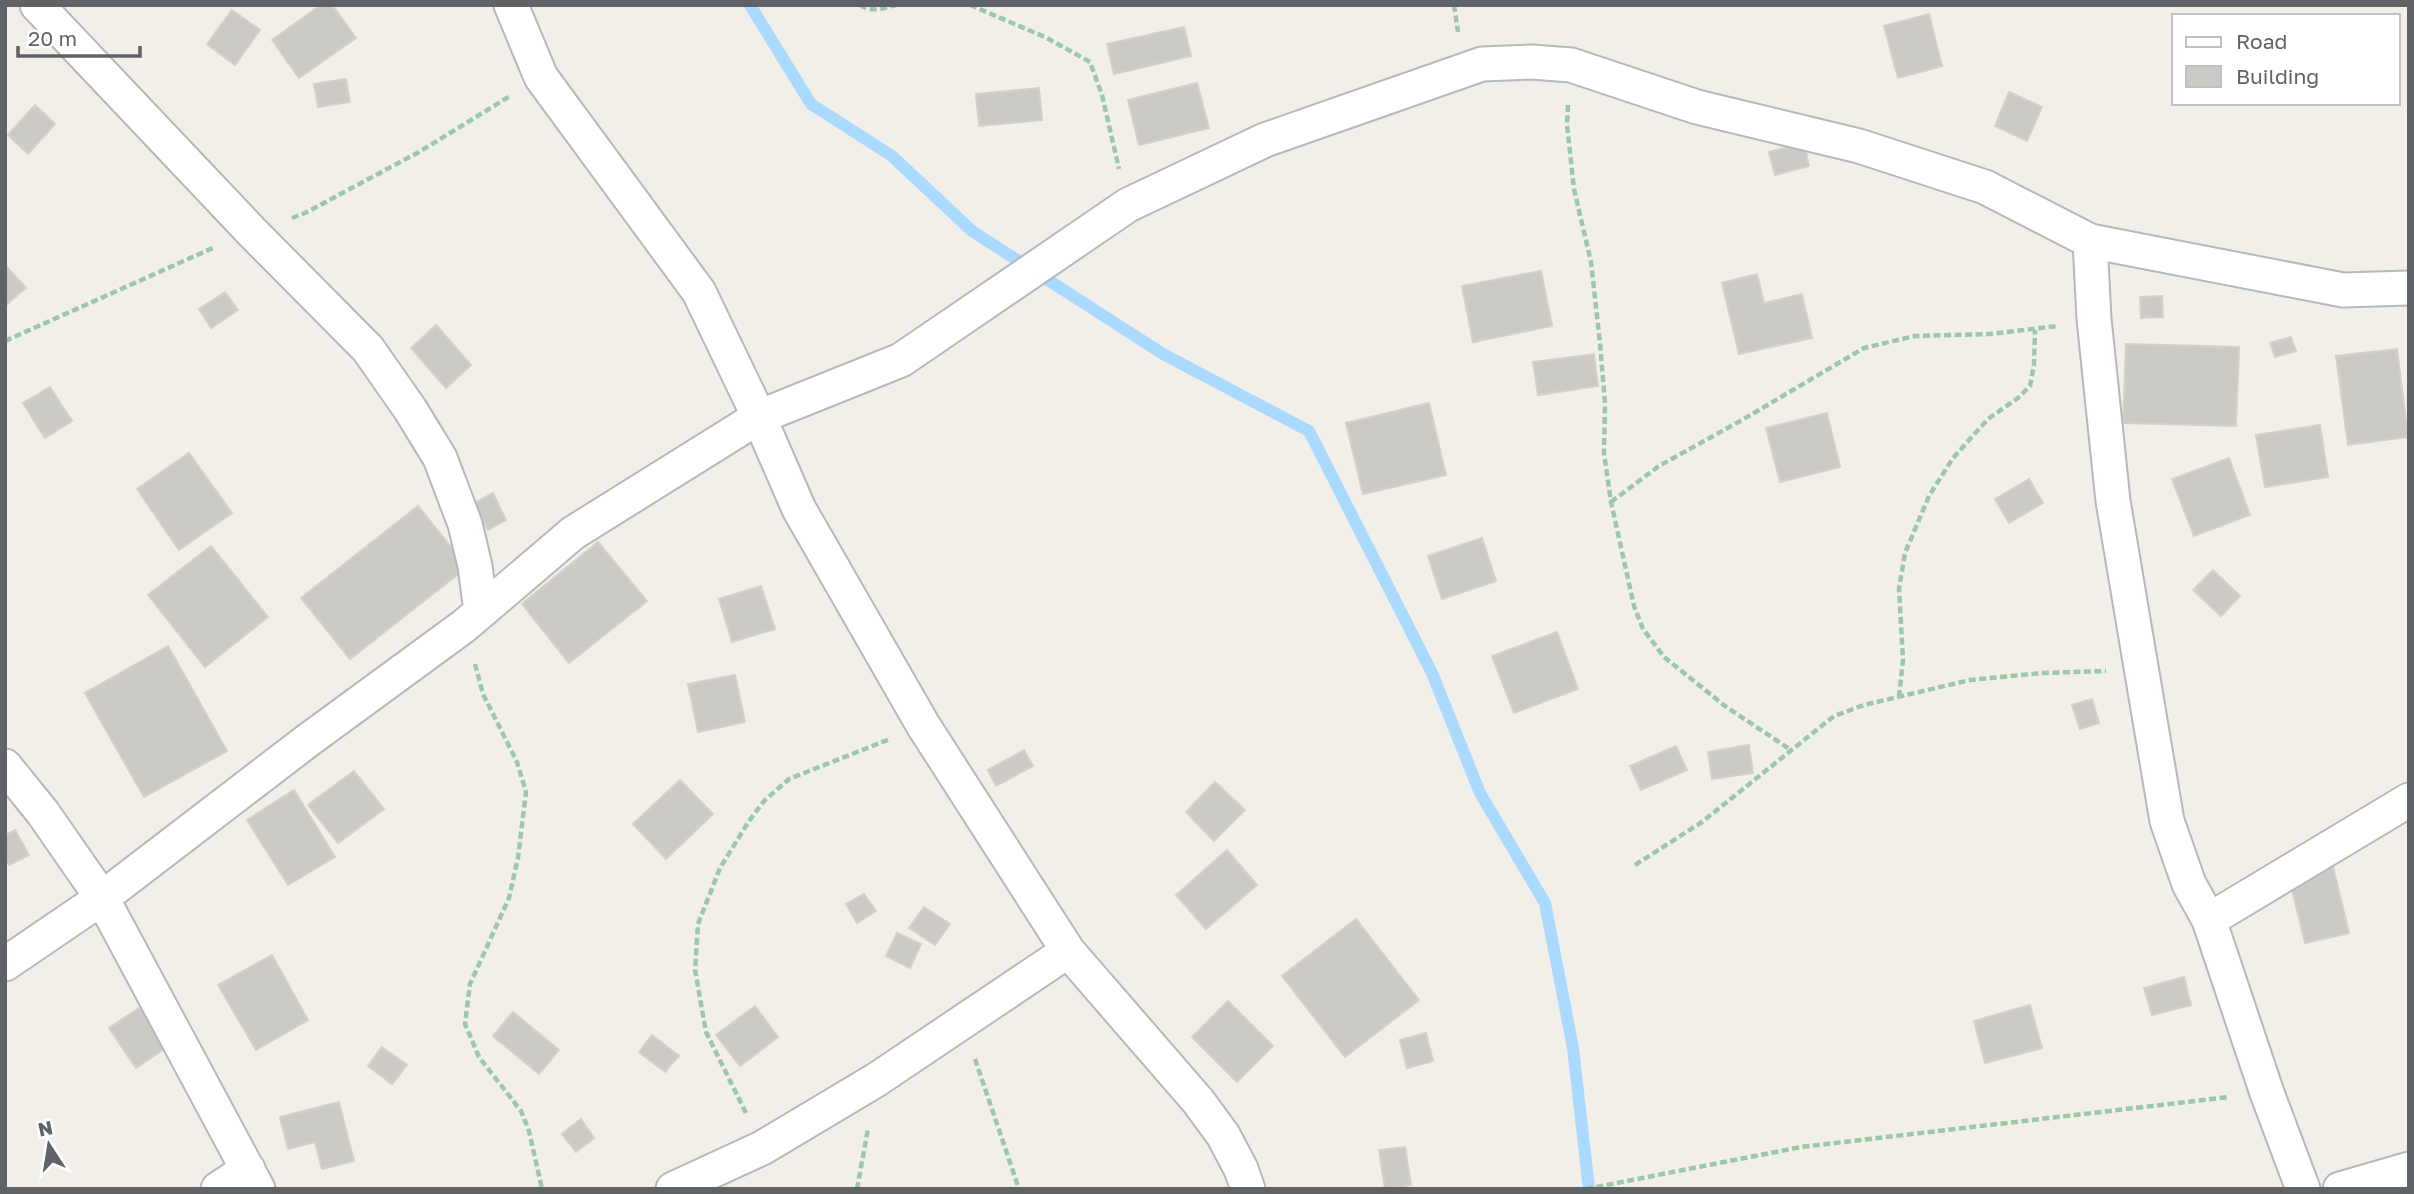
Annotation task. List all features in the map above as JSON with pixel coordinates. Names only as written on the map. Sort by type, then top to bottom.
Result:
[{"type":"street","points":[[37,5],[251,231],[368,349],[440,458],[465,523],[475,566],[472,619]]},
{"type":"street","points":[[511,5],[541,77],[699,292],[759,417],[799,509],[923,725],[1068,951],[1198,1101],[1223,1135],[1248,1189]]},
{"type":"street","points":[[5,964],[102,898],[472,619],[573,533],[759,417],[901,359],[1128,205],[1265,139],[1482,64],[1532,62],[1571,65],[1697,107],[1859,146],[1985,187],[2090,241],[2343,290],[2409,288]]},
{"type":"street","points":[[2090,241],[2094,319],[2113,501],[2167,821],[2189,884],[2209,920],[2267,1093],[2303,1189]]},
{"type":"street","points":[[5,766],[43,813],[102,898],[253,1179],[218,1189]]},
{"type":"street","points":[[2209,920],[2409,800]]},
{"type":"street","points":[[673,1189],[762,1148],[876,1080],[1068,951]]},
{"type":"street","points":[[2340,1189],[2409,1169]]},
{"type":"path","points":[[860,5],[875,10],[896,5]]},
{"type":"path","points":[[970,5],[1045,37],[1090,62],[1102,95],[1128,205]]},
{"type":"path","points":[[1571,65],[1567,125],[1574,190],[1591,262],[1605,403],[1604,453],[1611,502],[1631,594],[1643,629],[1664,657],[1724,706],[1791,750]]},
{"type":"path","points":[[5,341],[251,231],[305,213],[419,152],[541,77]]},
{"type":"path","points":[[1611,502],[1659,466],[1864,348],[1915,336],[2035,330],[2094,319]]},
{"type":"path","points":[[1899,697],[1903,660],[1899,589],[1905,553],[1928,496],[1953,458],[1988,419],[2030,386],[2034,365],[2035,330]]},
{"type":"path","points":[[472,619],[483,694],[517,762],[526,792],[518,858],[509,898],[470,984],[465,1024],[479,1057],[521,1111],[529,1131],[542,1189]]},
{"type":"path","points":[[1635,866],[1702,822],[1834,716],[1864,705],[1970,680],[2042,673],[2142,669]]},
{"type":"path","points":[[762,1148],[706,1032],[695,970],[698,924],[720,868],[748,821],[764,801],[789,779],[923,725]]},
{"type":"path","points":[[962,1022],[1019,1189]]},
{"type":"path","points":[[858,1189],[876,1080]]},
{"type":"path","points":[[1586,1189],[1801,1147],[2267,1093]]},
{"type":"building","points":[[321,5],[332,5],[356,38],[299,78],[272,40]]},
{"type":"building","points":[[232,10],[260,30],[235,65],[207,44]]},
{"type":"building","points":[[1929,14],[1942,66],[1898,78],[1884,26]]},
{"type":"building","points":[[1184,27],[1191,56],[1114,74],[1107,44]]},
{"type":"building","points":[[346,79],[350,102],[318,107],[314,84]]},
{"type":"building","points":[[1197,83],[1209,128],[1139,145],[1128,100]]},
{"type":"building","points":[[1039,88],[1042,120],[979,126],[976,94]]},
{"type":"building","points":[[2009,92],[2042,107],[2027,141],[1995,126]]},
{"type":"building","points":[[35,105],[55,124],[28,154],[8,135]]},
{"type":"building","points":[[1804,143],[1809,166],[1775,175],[1769,152]]},
{"type":"building","points":[[5,265],[26,288],[5,306]]},
{"type":"building","points":[[1541,271],[1552,326],[1473,342],[1462,286]]},
{"type":"building","points":[[1757,274],[1764,303],[1802,294],[1812,338],[1739,354],[1722,283]]},
{"type":"building","points":[[225,292],[238,310],[211,328],[199,309]]},
{"type":"building","points":[[2162,296],[2163,317],[2141,318],[2140,297]]},
{"type":"building","points":[[436,325],[471,365],[446,388],[411,348]]},
{"type":"building","points":[[2291,337],[2296,351],[2275,357],[2270,343]]},
{"type":"building","points":[[2126,344],[2239,347],[2236,426],[2123,423]]},
{"type":"building","points":[[2397,349],[2408,437],[2348,445],[2336,356]]},
{"type":"building","points":[[1594,354],[1598,386],[1538,395],[1533,362]]},
{"type":"building","points":[[50,387],[72,421],[45,438],[23,403]]},
{"type":"building","points":[[1429,403],[1446,475],[1363,494],[1346,423]]},
{"type":"building","points":[[1827,413],[1840,467],[1780,482],[1766,428]]},
{"type":"building","points":[[2320,425],[2328,477],[2265,487],[2256,435]]},
{"type":"building","points":[[189,453],[232,513],[179,550],[137,489]]},
{"type":"building","points":[[2229,458],[2250,515],[2194,536],[2172,479]]},
{"type":"building","points":[[2029,479],[2043,503],[2009,523],[1995,499]]},
{"type":"building","points":[[493,493],[506,520],[488,530],[474,504]]},
{"type":"building","points":[[418,506],[467,567],[350,659],[301,598]]},
{"type":"building","points":[[1482,538],[1496,581],[1442,599],[1428,556]]},
{"type":"building","points":[[598,542],[647,601],[569,663],[522,604]]},
{"type":"building","points":[[211,546],[268,617],[205,667],[148,595]]},
{"type":"building","points":[[2213,570],[2240,596],[2221,616],[2193,590]]},
{"type":"building","points":[[761,586],[775,629],[732,642],[719,599]]},
{"type":"building","points":[[1557,632],[1578,689],[1514,713],[1492,656]]},
{"type":"building","points":[[168,646],[227,751],[144,797],[85,693]]},
{"type":"building","points":[[735,675],[745,722],[698,732],[688,684]]},
{"type":"building","points":[[2092,699],[2099,723],[2080,729],[2072,705]]},
{"type":"building","points":[[1749,745],[1753,773],[1712,779],[1708,752]]},
{"type":"building","points":[[1676,746],[1687,770],[1641,790],[1630,766]]},
{"type":"building","points":[[1024,750],[1033,766],[996,786],[988,770]]},
{"type":"building","points":[[354,771],[384,809],[338,843],[308,805]]},
{"type":"building","points":[[680,780],[713,814],[666,859],[633,824]]},
{"type":"building","points":[[1215,782],[1245,810],[1214,841],[1186,812]]},
{"type":"building","points":[[294,790],[335,857],[288,885],[247,820]]},
{"type":"building","points":[[15,830],[29,855],[9,865],[5,858],[5,835]]},
{"type":"building","points":[[1227,850],[1257,885],[1206,929],[1176,895]]},
{"type":"building","points":[[2333,867],[2349,933],[2305,943],[2289,877]]},
{"type":"building","points":[[864,894],[876,911],[857,923],[846,904]]},
{"type":"building","points":[[924,907],[950,924],[935,945],[909,928]]},
{"type":"building","points":[[1356,919],[1419,1000],[1345,1057],[1282,976]]},
{"type":"building","points":[[897,933],[921,944],[910,968],[886,956]]},
{"type":"building","points":[[272,955],[308,1020],[256,1050],[218,985]]},
{"type":"building","points":[[2184,977],[2191,1005],[2152,1015],[2144,988]]},
{"type":"building","points":[[1228,1001],[1273,1046],[1237,1082],[1192,1037]]},
{"type":"building","points":[[148,1002],[174,1042],[136,1068],[109,1028]]},
{"type":"building","points":[[2030,1005],[2042,1048],[1985,1063],[1974,1021]]},
{"type":"building","points":[[755,1006],[778,1037],[740,1066],[716,1035]]},
{"type":"building","points":[[513,1012],[559,1050],[539,1074],[493,1036]]},
{"type":"building","points":[[1426,1033],[1433,1061],[1407,1068],[1400,1040]]},
{"type":"building","points":[[652,1035],[679,1056],[665,1072],[639,1052]]},
{"type":"building","points":[[382,1047],[407,1065],[392,1084],[368,1066]]},
{"type":"building","points":[[339,1102],[354,1161],[322,1169],[315,1142],[288,1149],[280,1117]]},
{"type":"building","points":[[581,1119],[594,1138],[576,1152],[562,1134]]},
{"type":"building","points":[[1405,1147],[1411,1185],[1385,1189],[1379,1150]]},
{"type":"waterway","points":[[750,5],[811,104],[892,156],[972,231],[1163,354],[1309,431],[1432,673],[1480,793],[1545,903],[1573,1048],[1589,1189]]}]
